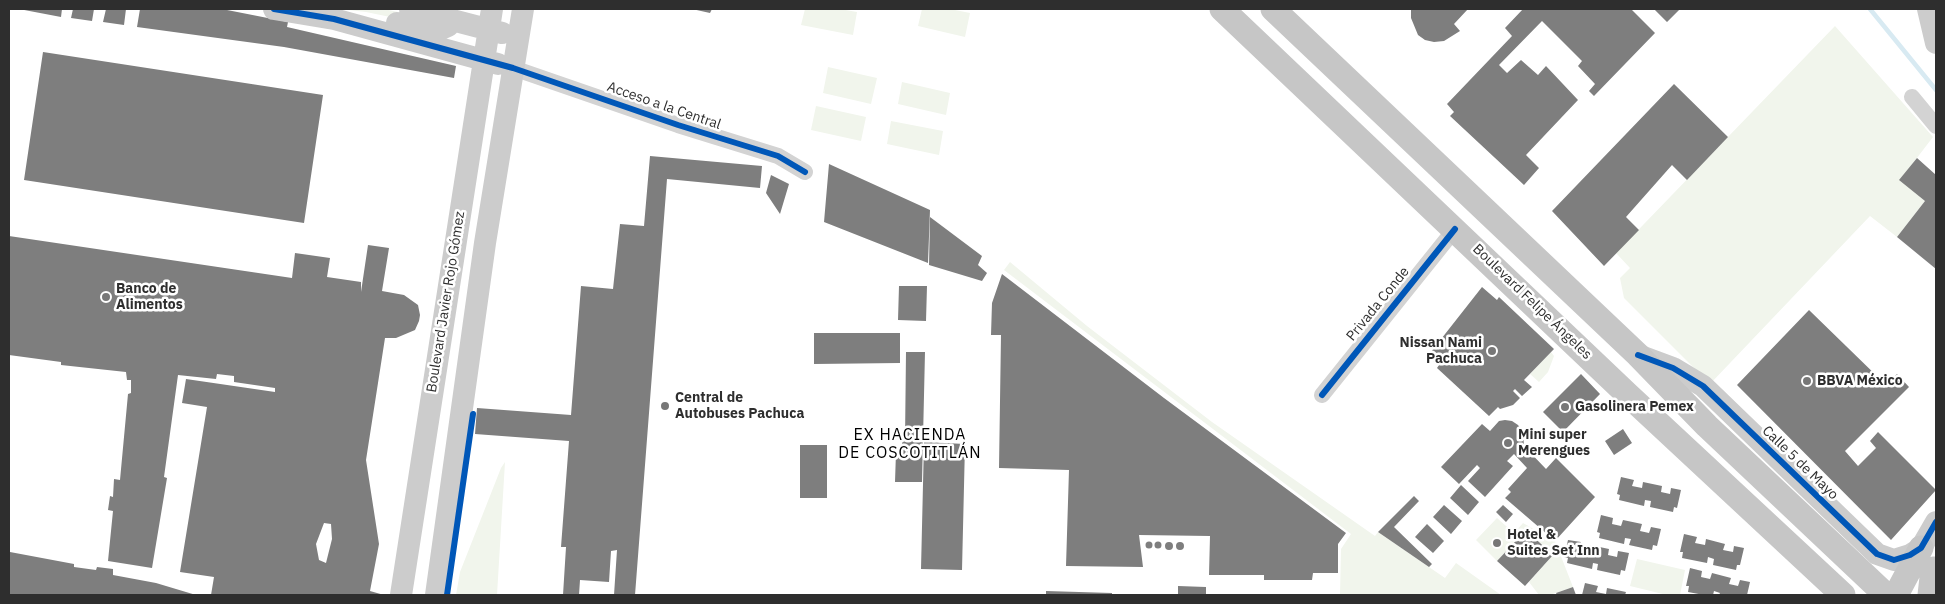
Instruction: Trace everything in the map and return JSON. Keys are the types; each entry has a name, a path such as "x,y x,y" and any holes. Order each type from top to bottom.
{"main road":[{"path":"274,9 334,20 513,68"},
{"path":"436,595 460,418 523,9"},
{"name":"Boulevard Felipe Ángeles","path":"1222,9 1843,595"},
{"path":"1273,9 1638,356 1708,426 1896,590 1930,561"},
{"path":"1928,9 1936,43"},
{"path":"334,20 375,20 439,30 448,26 431,12"},
{"path":"431,12 490,19 518,37"},
{"name":"Boulevard Javier Rojo Gómez","path":"401,595 490,19"},
{"path":"1552,321 1574,326 1593,337 1672,413 1692,424 1708,426"},
{"name":"Calle 5 de Mayo","path":"1638,356 1673,368 1703,386 1877,554 1894,560 1903,558 1930,561"},
{"path":"1930,595 1930,561 1936,522"}],"street":[{"name":"Acceso a la Central","path":"513,68 670,123 778,156 806,172"},
{"path":"1912,97 1936,126"},
{"name":"Privada Conde","path":"1322,396 1455,229"}],"shaded area":[{"path":"340,9 384,9 435,20 434,26 366,12"},
{"path":"805,9 840,9 857,12 853,35 801,25"},
{"path":"922,9 950,9 970,13 965,37 918,26"},
{"path":"1835,26 1933,137 1900,180 1925,201 1897,237 1870,216 1710,384 1624,298 1620,278 1630,268 1616,253"},
{"path":"828,67 877,78 871,104 823,93"},
{"path":"902,82 950,93 946,115 898,104"},
{"path":"816,106 866,117 861,141 811,130"},
{"path":"891,121 943,131 939,155 887,144"},
{"path":"1010,262 1087,326 1212,422 1375,536 1378,532 1445,578 1456,563 1501,595 1340,595 1341,549 1351,534 1004,270"},
{"path":"1551,352 1554,356 1548,372 1539,382 1530,374"},
{"path":"505,462 497,595 456,595 460,572"},
{"path":"1497,518 1514,533 1523,523 1555,541 1573,587 1550,595 1539,595 1529,582 1553,555 1526,530 1497,561 1476,540"},
{"path":"1637,559 1685,570 1680,595 1667,595 1630,586"}],"building":[{"path":"19,9 62,9 61,17"},
{"path":"73,9 94,9 92,21 71,18"},
{"path":"106,9 126,9 124,25 103,22"},
{"path":"140,9 222,9 288,22 287,27 456,66 454,78 284,47 137,27"},
{"path":"692,9 712,9 710,13"},
{"path":"1411,9 1468,9 1454,24 1460,31 1444,41 1434,42 1425,40 1418,35 1411,18"},
{"path":"1523,9 1631,9 1655,33 1594,96 1589,91 1595,84 1578,66 1582,61 1542,21 1499,65 1507,73 1521,60 1538,75 1546,66 1578,100 1526,155 1539,168 1524,185 1450,116 1454,112 1447,104 1512,36 1505,28"},
{"path":"1654,9 1680,9 1667,22"},
{"path":"43,52 323,95 304,223 24,180"},
{"path":"1674,84 1728,137 1687,180 1672,165 1626,217 1639,230 1604,266 1552,211"},
{"path":"650,156 762,166 760,188 667,179 635,595 614,595 617,550 611,551 609,582 580,580 579,595 563,595 566,547 561,547 569,441 475,434 477,408 571,415 581,286 613,289 620,224 644,226"},
{"path":"1917,158 1936,175 1936,269 1897,237 1925,201 1899,180"},
{"path":"829,164 930,210 928,263 824,222"},
{"path":"771,175 789,184 780,214 766,193"},
{"path":"930,217 982,256 978,265 987,273 982,281 929,265"},
{"path":"9,236 292,278 295,253 330,258 327,277 361,282 361,292 368,245 389,248 382,291 404,295 418,305 420,315 415,330 396,338 385,338 366,460 379,544 370,591 384,595 211,595 214,577 180,572 207,407 182,403 186,379 275,392 275,388 234,382 234,376 217,374 216,379 178,375 164,477 167,478 152,568 108,561 113,511 108,510 110,496 113,497 114,479 120,480 131,380 127,380 126,372 61,365 61,362 9,355","holes":["324,523 331,524 332,539 326,563 319,560 316,544"]},
{"path":"1002,274 1164,398 1346,533 1338,544 1338,573 1313,573 1312,580 1264,580 1264,575 1209,575 1210,536 1139,535 1143,567 1066,566 1069,470 999,468 1001,335 991,335 992,303"},
{"path":"899,286 927,286 926,321 898,320"},
{"name":"Nissan Nami Pachuca","path":"1482,287 1497,300 1499,297 1554,349 1524,380 1532,387 1522,396 1515,389 1513,391 1520,398 1513,405 1500,409 1498,407 1489,416 1437,368 1439,365 1427,357"},
{"path":"1809,310 1883,382 1890,381 1897,374 1909,387 1845,451 1858,466 1876,448 1870,441 1878,432 1936,490 1891,540 1737,385"},
{"path":"814,333 900,333 900,363 814,364"},
{"path":"906,352 925,352 922,482 895,482 896,452 902,453 902,440 905,440"},
{"path":"1581,374 1600,394 1563,432 1543,412"},
{"path":"1499,421 1512,421 1518,425 1523,432 1524,446 1546,469 1556,458 1595,497 1555,541 1505,498 1511,492 1508,489 1527,468 1514,454 1507,461 1513,466 1485,497 1468,481 1480,468 1477,465 1459,484 1441,467 1482,424 1490,431"},
{"path":"1623,429 1632,443 1614,455 1605,441"},
{"path":"924,442 965,444 962,570 921,569"},
{"path":"800,445 827,445 827,498 800,498"},
{"path":"1621,477 1634,480 1632,486 1642,488 1643,482 1662,486 1661,492 1670,494 1671,488 1681,490 1677,508 1674,507 1673,512 1650,507 1651,501 1645,500 1644,506 1619,500 1620,495 1617,494"},
{"path":"1461,485 1479,502 1468,515 1450,498"},
{"path":"1414,496 1419,501 1394,527 1432,564 1429,567 1378,532"},
{"path":"1444,505 1462,521 1451,534 1433,517"},
{"path":"1503,505 1513,514 1506,522 1496,512"},
{"path":"1601,515 1613,518 1612,524 1621,526 1623,520 1642,524 1640,531 1649,533 1651,527 1661,529 1657,546 1653,545 1652,550 1629,545 1631,539 1625,538 1624,544 1599,538 1600,533 1597,532"},
{"path":"1427,524 1444,541 1433,553 1415,537"},
{"path":"1526,530 1553,555 1525,586 1497,561"},
{"path":"1684,534 1697,537 1695,543 1705,545 1706,539 1725,544 1723,550 1733,552 1734,546 1744,548 1740,565 1737,565 1736,570 1713,565 1714,559 1708,557 1707,563 1682,558 1683,552 1680,552"},
{"path":"1568,540 1581,542 1580,549 1589,551 1590,545 1609,549 1608,555 1617,557 1618,551 1629,553 1625,571 1621,570 1620,575 1597,570 1598,564 1593,563 1592,569 1567,563 1568,558 1564,557"},
{"path":"1149,541 1153,545 1149,549 1145,545"},
{"path":"1158,541 1162,545 1158,549 1154,545"},
{"path":"1169,542 1173,546 1169,550 1165,546"},
{"path":"1180,542 1184,546 1180,550 1176,546"},
{"path":"10,552 74,564 74,567 96,570 97,567 113,569 113,575 156,583 196,595 9,595"},
{"path":"1690,568 1702,571 1701,577 1710,579 1712,573 1731,578 1729,584 1738,586 1740,580 1750,582 1747,595 1719,595 1720,593 1714,591 1713,595 1688,592 1689,586 1686,586"},
{"path":"1585,583 1598,586 1596,592 1606,594 1607,588 1626,592 1625,595 1582,595"},
{"path":"1178,586 1206,587 1206,595 1178,595"},
{"path":"1573,587 1576,595 1557,595 1556,593"},
{"path":"1046,591 1112,593 1112,595 1046,595"}],"waterway":[{"path":"1870,9 1936,90"}],"cycle path":[{"path":"274,9 334,19 513,68 678,125 778,156 805,172"},
{"path":"1322,395 1455,229"},
{"path":"1638,355 1673,368 1703,386 1877,554 1894,560 1910,555 1921,548 1936,522"},
{"path":"447,595 473,414"}],"place":[{"name":"Banco de Alimentos","path":"106,297"},
{"name":"Nissan Nami Pachuca","path":"1492,351"},
{"name":"BBVA México","path":"1807,381"},
{"name":"Central de Autobuses Pachuca","path":"665,406"},
{"name":"Gasolinera Pemex","path":"1565,407"},
{"name":"Mini super Merengues","path":"1508,443"},
{"name":"Hotel & Suites Set Inn","path":"1497,543"}],"district":[{"name":"EX HACIENDA DE COSCOTITLÁN","path":"910,444"}]}
